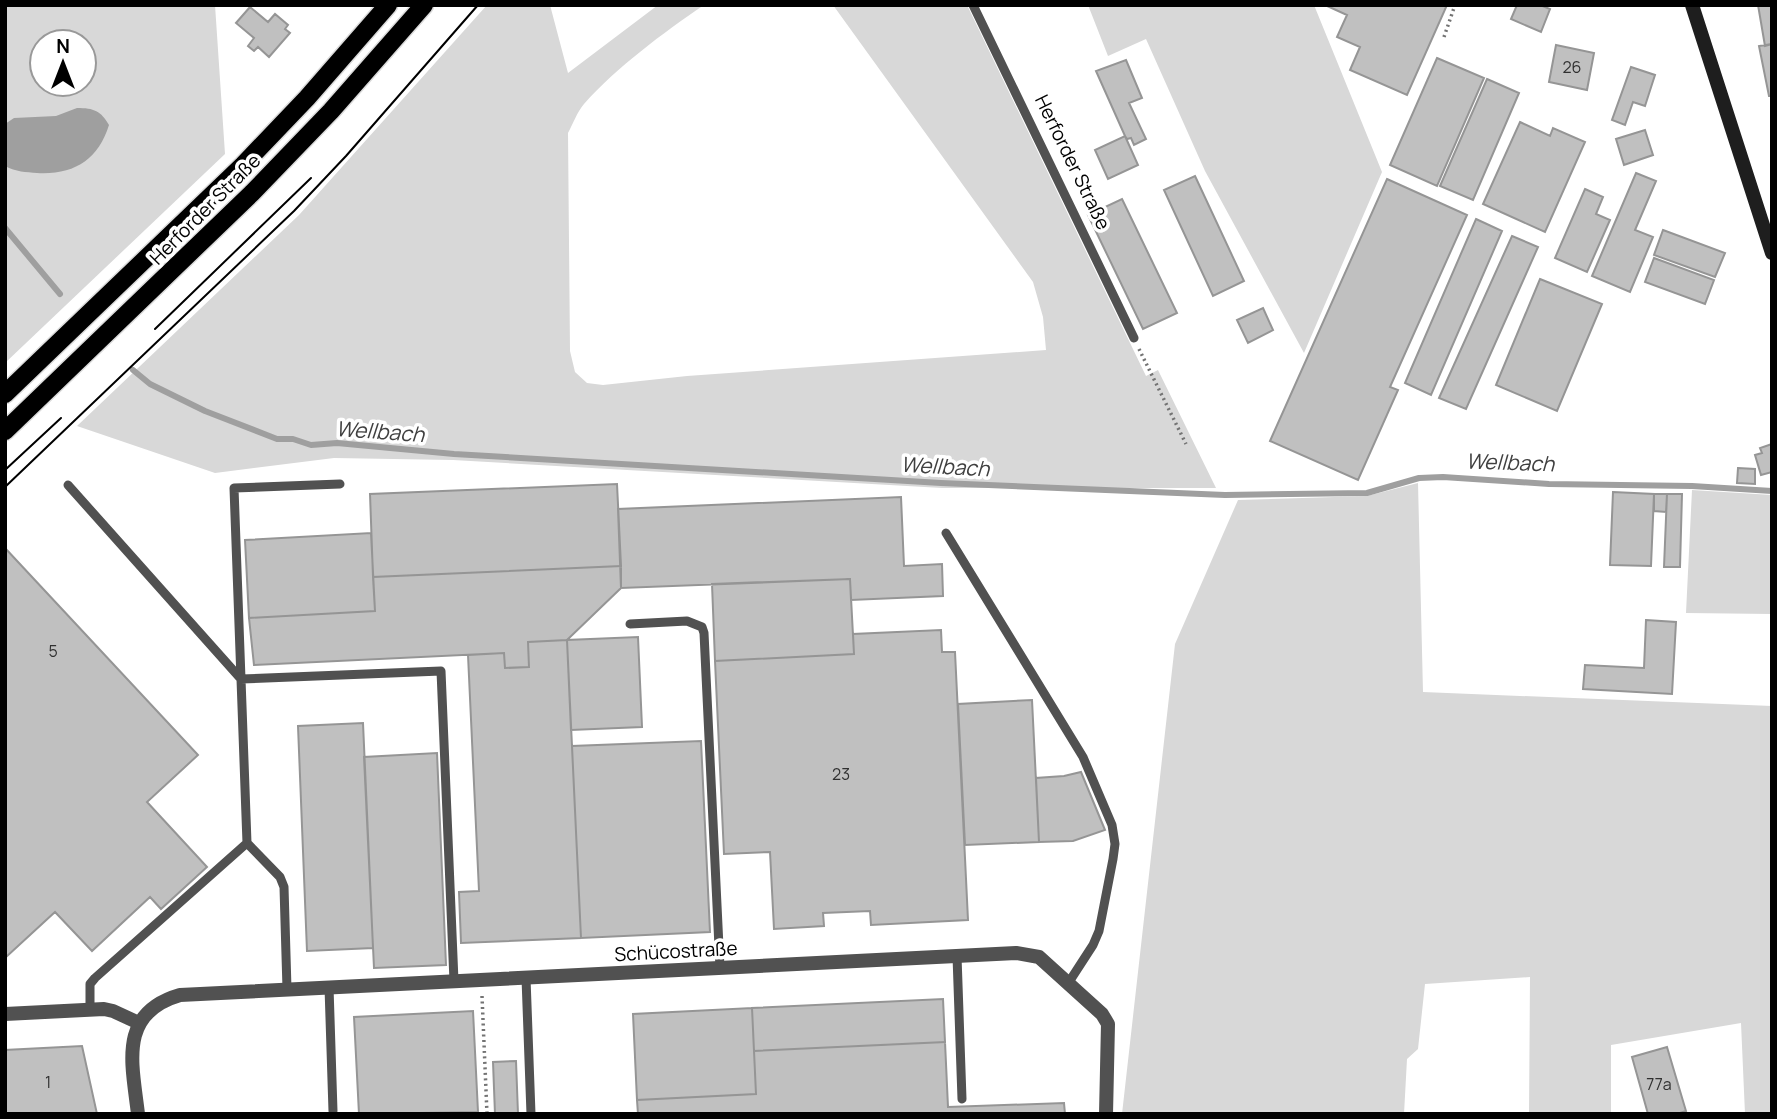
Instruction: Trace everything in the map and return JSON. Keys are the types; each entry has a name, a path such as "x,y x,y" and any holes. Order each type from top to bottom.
{"main road":[{"name":"Herforder Straße","path":"5,394 243,165 307,98 388,5"},
{"name":"Herforder Straße","path":"5,431 252,193 331,111 424,5"},
{"path":"1692,5 1772,253"}],"street":[{"name":"Schücostraße","path":"139,1023 154,1007 180,995 1027,954 1039,957 1069,982 1102,1014 1108,1024 1106,1114"},
{"path":"5,1014 113,1011 139,1023 131,1059 138,1114"}],"lane":[{"name":"Herforder Straße","path":"973,5 1134,338"},
{"path":"287,989 284,887 280,877 247,843 234,488 340,484"},
{"path":"68,485 242,679"},
{"path":"946,533 1083,757 1112,825 1114,859 1099,931 1069,982"},
{"path":"630,624 687,621 702,627 704,634 720,968"},
{"path":"242,679 441,671 454,981"},
{"path":"90,1010 90,984 95,978 247,843"},
{"path":"957,956 962,1099"},
{"path":"526,978 531,1114"},
{"path":"329,987 333,1111"}],"path":[{"path":"1444,37 1455,5"},
{"path":"1134,338 1186,444"},
{"path":"481,980 487,1114"}],"shaded area":[{"path":"5,5 215,5 225,154 5,363"},
{"path":"487,5 550,5 568,73 658,5 704,5 657,39 597,90 582,107 568,133 570,351 575,372 587,383 603,385 687,376 1046,350 1043,317 1033,282 833,5 967,5 1146,376 1158,370 1216,488 942,488 453,460 334,458 215,473 77,426 299,215"},
{"path":"1088,5 1314,5 1382,172 1304,353 1205,171 1146,39 1108,56"},
{"path":"77,108 96,111 109,125 98,148 83,163 50,173 21,171 5,166 5,124 14,118 56,116"},
{"path":"1418,483 1423,692 1772,706 1772,1114 1745,1114 1741,1023 1611,1045 1611,1114 1529,1114 1530,977 1425,984 1418,1049 1407,1059 1404,1114 1122,1114 1175,644 1238,500 1367,496"},
{"path":"1692,490 1772,495 1772,614 1686,613"}],"building":[{"path":"1325,5 1447,5 1407,95 1350,70 1360,47 1337,37 1347,15"},
{"path":"1517,5 1540,5 1550,9 1541,32 1511,19"},
{"path":"1758,5 1772,5 1772,44 1765,46"},
{"path":"250,7 268,22 275,14 288,25 285,29 290,33 269,57 258,47 254,51 248,46 254,38 236,23"},
{"path":"1772,44 1772,96 1769,96 1759,46"},
{"path":"1556,45 1594,53 1587,90 1549,82"},
{"path":"1437,58 1484,78 1437,186 1390,165"},
{"path":"1126,60 1142,98 1129,103 1146,139 1134,145 1131,138 1127,139 1125,136 1096,71"},
{"path":"1631,67 1655,75 1645,106 1633,102 1625,125 1612,120"},
{"path":"1487,79 1519,93 1473,200 1440,186"},
{"path":"1520,122 1550,136 1553,128 1585,142 1545,232 1483,204"},
{"path":"1645,130 1653,155 1624,165 1616,139"},
{"path":"1125,136 1138,165 1108,179 1095,150"},
{"path":"1636,173 1656,181 1635,230 1653,237 1630,292 1592,276"},
{"path":"1195,176 1244,281 1213,296 1164,190"},
{"path":"1387,179 1467,215 1390,387 1398,390 1358,480 1270,441"},
{"path":"1585,189 1603,197 1596,214 1610,220 1587,272 1555,258"},
{"path":"1122,199 1177,313 1143,329 1088,215"},
{"path":"1476,219 1502,231 1431,395 1405,383"},
{"path":"1663,230 1725,253 1715,277 1654,255"},
{"path":"1512,236 1538,247 1466,409 1439,398"},
{"path":"1654,258 1714,280 1705,304 1645,282"},
{"path":"1540,279 1602,304 1557,411 1496,385"},
{"path":"1263,308 1273,330 1248,343 1237,320"},
{"path":"1772,444 1772,472 1761,475 1755,455 1762,453 1760,448"},
{"path":"1738,468 1755,469 1755,484 1737,483"},
{"path":"617,484 621,566 373,577 370,494"},
{"path":"1613,492 1654,494 1651,566 1610,565"},
{"path":"1654,494 1667,494 1666,512 1654,511"},
{"path":"1667,494 1682,494 1680,567 1664,567"},
{"path":"901,497 904,566 942,564 943,596 851,600 850,579 621,588 618,509"},
{"path":"371,533 375,611 249,618 245,540"},
{"path":"5,548 198,755 147,802 207,867 161,909 150,897 92,951 55,912 5,958"},
{"path":"621,566 621,588 567,640 528,642 529,667 505,668 504,653 254,665 249,618 375,611 373,577"},
{"path":"850,579 854,654 715,661 712,584"},
{"path":"1646,620 1676,622 1672,694 1583,689 1585,665 1644,668"},
{"path":"941,630 942,652 955,652 968,920 871,925 870,911 823,913 824,926 774,929 770,852 724,854 715,661 854,654 853,634"},
{"path":"638,637 642,727 571,730 567,640"},
{"path":"567,640 581,938 461,943 459,892 479,891 468,655 504,653 505,668 529,667 528,642"},
{"path":"1032,700 1039,842 965,845 958,704"},
{"path":"363,723 373,948 307,951 298,726"},
{"path":"701,741 710,932 581,938 572,746"},
{"path":"437,753 446,965 374,968 364,757"},
{"path":"1081,772 1105,830 1073,841 1039,842 1036,778"},
{"path":"943,999 945,1042 754,1051 752,1008"},
{"path":"752,1008 756,1094 637,1100 633,1014"},
{"path":"473,1011 478,1112 359,1114 354,1017"},
{"path":"945,1042 948,1107 1064,1103 1065,1114 638,1114 637,1100 756,1094 754,1051"},
{"path":"82,1046 97,1114 5,1114 5,1050"},
{"path":"1667,1047 1686,1111 1677,1114 1648,1114 1632,1057"},
{"path":"516,1061 518,1114 495,1114 493,1062"}],"waterway":[{"name":"Wellbach","path":"5,228 60,294"},
{"name":"Wellbach","path":"133,370 150,384 205,411 277,439 293,439 311,445 337,443 454,454 941,483 1225,495 1367,493 1419,478 1443,477 1549,484 1692,486 1772,491"}],"tram line":[{"path":"5,487 294,211 346,156 478,5"},
{"path":"155,329 311,178"},
{"path":"5,470 61,418"}]}
